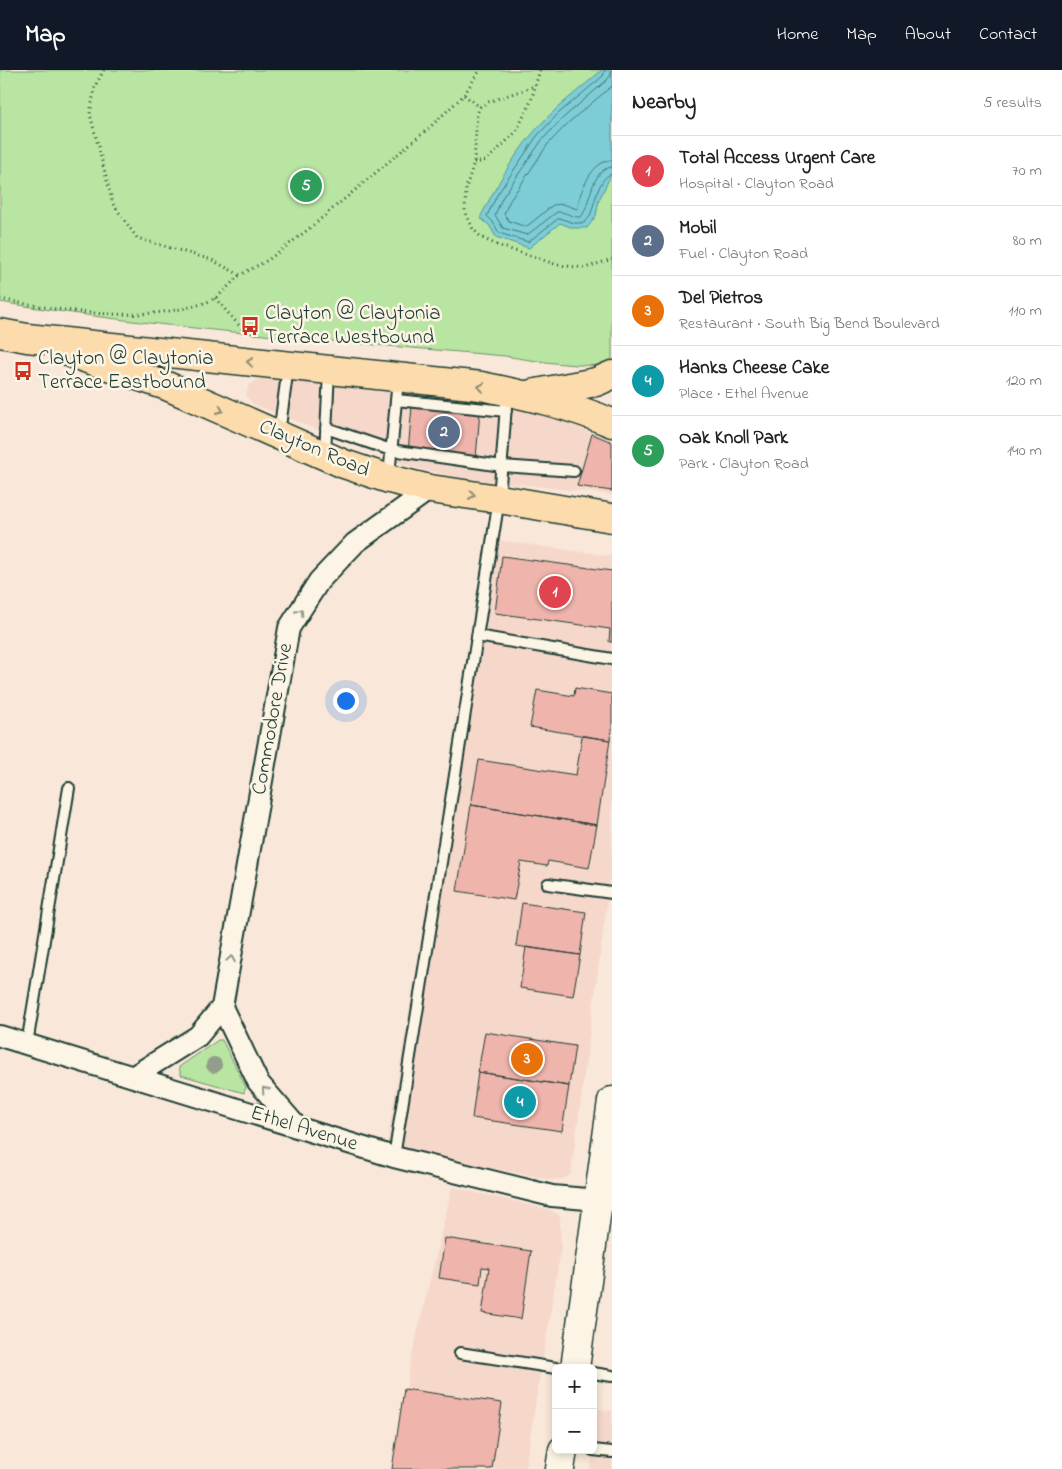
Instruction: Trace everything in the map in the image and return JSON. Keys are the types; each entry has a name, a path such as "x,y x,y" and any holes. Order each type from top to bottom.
{"main road":[{"name":"Clayton Road","path":"0,333 27,338 329,370 397,389 481,386 513,399 594,416 612,423"},
{"name":"Clayton Road","path":"27,338 167,386 325,456 388,480 430,489 612,518"},
{"path":"513,399 596,382 612,375"},
{"path":"576,1364 605,1200 612,1101"},
{"path":"560,1469 562,1454"}],"street":[{"name":"Commodore Drive","path":"134,1076 198,1036 222,1006 289,628 319,581 355,543 430,489"},
{"path":"222,1006 258,1082 297,1127"},
{"name":"Ethel Avenue","path":"0,1036 394,1157 552,1196 605,1200"}],"lane":[{"path":"278,435 288,366"},
{"path":"325,456 329,370"},
{"path":"388,480 397,389"},
{"path":"394,1157 499,499 502,466 513,399"},
{"path":"326,428 391,450 502,466 574,472"},
{"path":"477,636 612,659"},
{"path":"27,1044 69,788"},
{"path":"548,884 612,893"},
{"path":"460,1353 552,1367"},
{"path":"597,1374 612,1376"},
{"path":"597,1450 612,1452"}],"path":[{"path":"104,70 95,86 90,114 113,204 137,238 212,260 240,275"},
{"path":"0,299 50,309 92,313 154,313 203,304 214,298 240,275 268,260 305,232 429,128 464,95 480,70"},
{"path":"474,162 488,159 516,132 531,101 540,70"},
{"path":"535,86 488,102 480,107 477,114 474,162 466,188 465,211 473,229 482,238 516,253 536,257 558,265 585,268 612,259"},
{"path":"464,95 480,107"},
{"path":"214,298 243,330"}],"shaded area":[{"path":"273,378 500,406 552,416 612,441 612,495 455,477 404,465 253,404 246,396 248,386 257,379"},
{"path":"489,539 612,556 612,866 571,1174 563,1179 551,1180 432,1156 387,1142"},
{"path":"452,1187 551,1210 560,1216 561,1248 525,1469 393,1469 410,1364"},
{"path":"598,1409 612,1411 612,1469 590,1469 592,1454 597,1454"}],"green space":[{"path":"0,70 612,70 612,365 558,364 505,356 315,340 126,320 0,302"},
{"path":"218,1040 222,1040 246,1087 244,1093 181,1075 179,1067"}],"water":[{"path":"602,70 612,70 612,173 599,200 596,216 587,228 573,228 560,223 529,248 496,237 489,225 480,218 511,163 541,124"}],"building":[{"path":"412,406 480,412 476,458 408,452"},
{"path":"592,434 612,442 612,491 577,486"},
{"path":"502,556 612,571 612,642 609,642 610,629 495,613"},
{"path":"575,688 612,694 612,731 610,740 530,727 537,690 574,696"},
{"path":"582,736 610,740 597,825 471,805 479,760 576,775"},
{"path":"471,805 597,825 589,868 548,861 547,866 521,862 514,900 457,891"},
{"path":"522,903 586,912 580,955 516,946"},
{"path":"526,947 580,955 573,996 520,988"},
{"path":"485,1032 575,1046 569,1086 478,1072"},
{"path":"478,1072 569,1086 562,1131 472,1118"},
{"path":"445,1238 531,1251 521,1319 482,1313 489,1268 482,1267 480,1284 439,1278"},
{"path":"404,1389 502,1403 492,1469 392,1469"}],"place":[{"name":"Oak Knoll Park","path":"306,186"},
{"name":"Clayton @ Claytonia Terrace Westbound","path":"250,326"},
{"name":"Clayton @ Claytonia Terrace Eastbound","path":"23,371"},
{"name":"Mobil","path":"444,432"},
{"name":"Total Access Urgent Care","path":"555,592"},
{"name":"Del Pietros","path":"527,1059"},
{"name":"Hanks Cheese Cake","path":"520,1102"}]}
